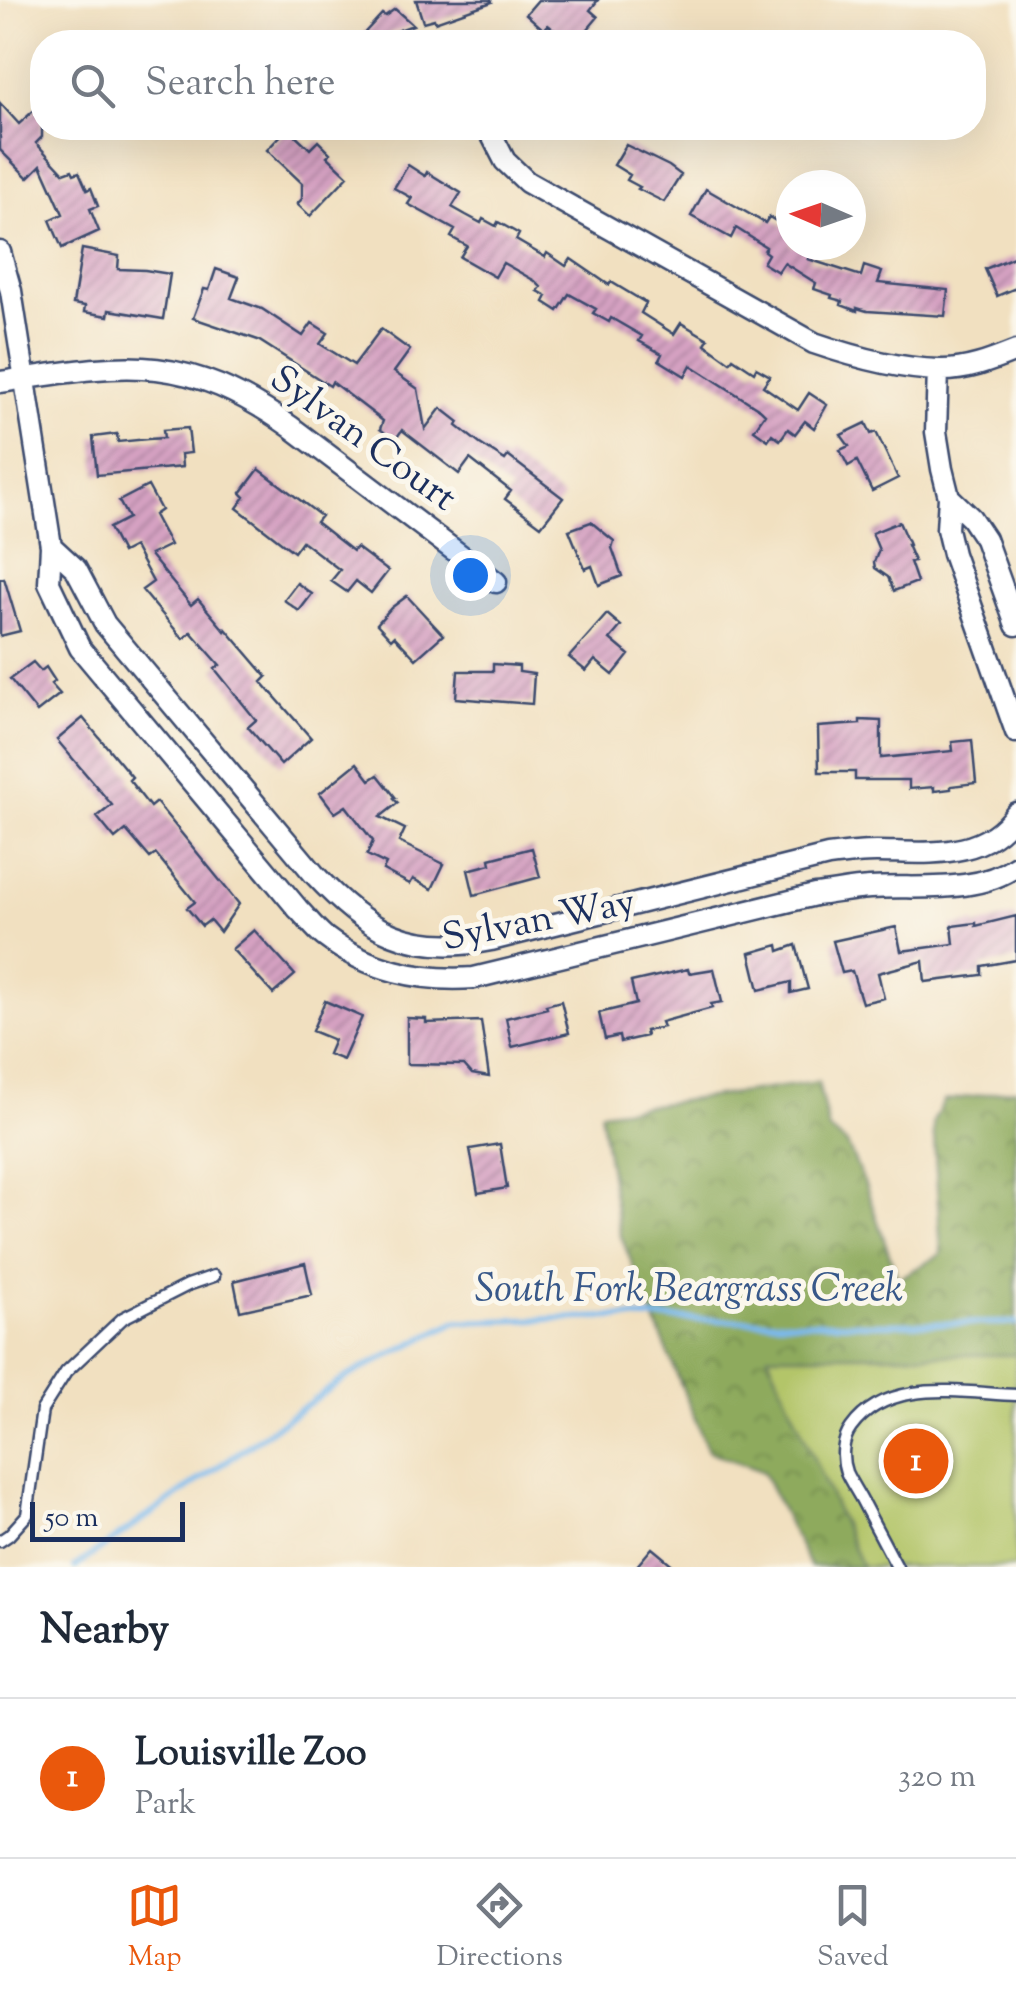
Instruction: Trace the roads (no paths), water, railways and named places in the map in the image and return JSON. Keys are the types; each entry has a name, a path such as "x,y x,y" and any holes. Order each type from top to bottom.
{"street":[{"path":"494,140 505,160 527,182 814,344 850,355 938,370 984,364 1016,351"},
{"name":"Sylvan Way","path":"0,252 11,291 52,546 49,583 80,648 324,936 361,960 402,974 448,980 474,978 815,895 986,881 1016,866"},
{"name":"Sylvan Court","path":"0,382 106,367 158,367 202,378 257,403 496,582"},
{"path":"938,370 936,432 949,497 947,529 1016,732"},
{"path":"949,497 971,518 985,539 1016,625"},
{"name":"Sylvan Way","path":"52,546 76,569 105,624 339,902 372,926 412,942 464,946 828,856 961,850 990,840 1016,813"},
{"path":"109,680 136,660"},
{"path":"931,852 932,886"}],"lane":[{"path":"0,1540 27,1515 42,1410 66,1372 123,1318 214,1276"},
{"path":"897,1567 846,1471 842,1452 846,1433 862,1412 900,1395 922,1391 1016,1395"}],"waterway":[{"name":"South Fork Beargrass Creek","path":"75,1567 348,1376 455,1322 613,1317 868,1324 1016,1323"}],"place":[{"name":"Louisville Zoo","path":"916,1461"}]}
